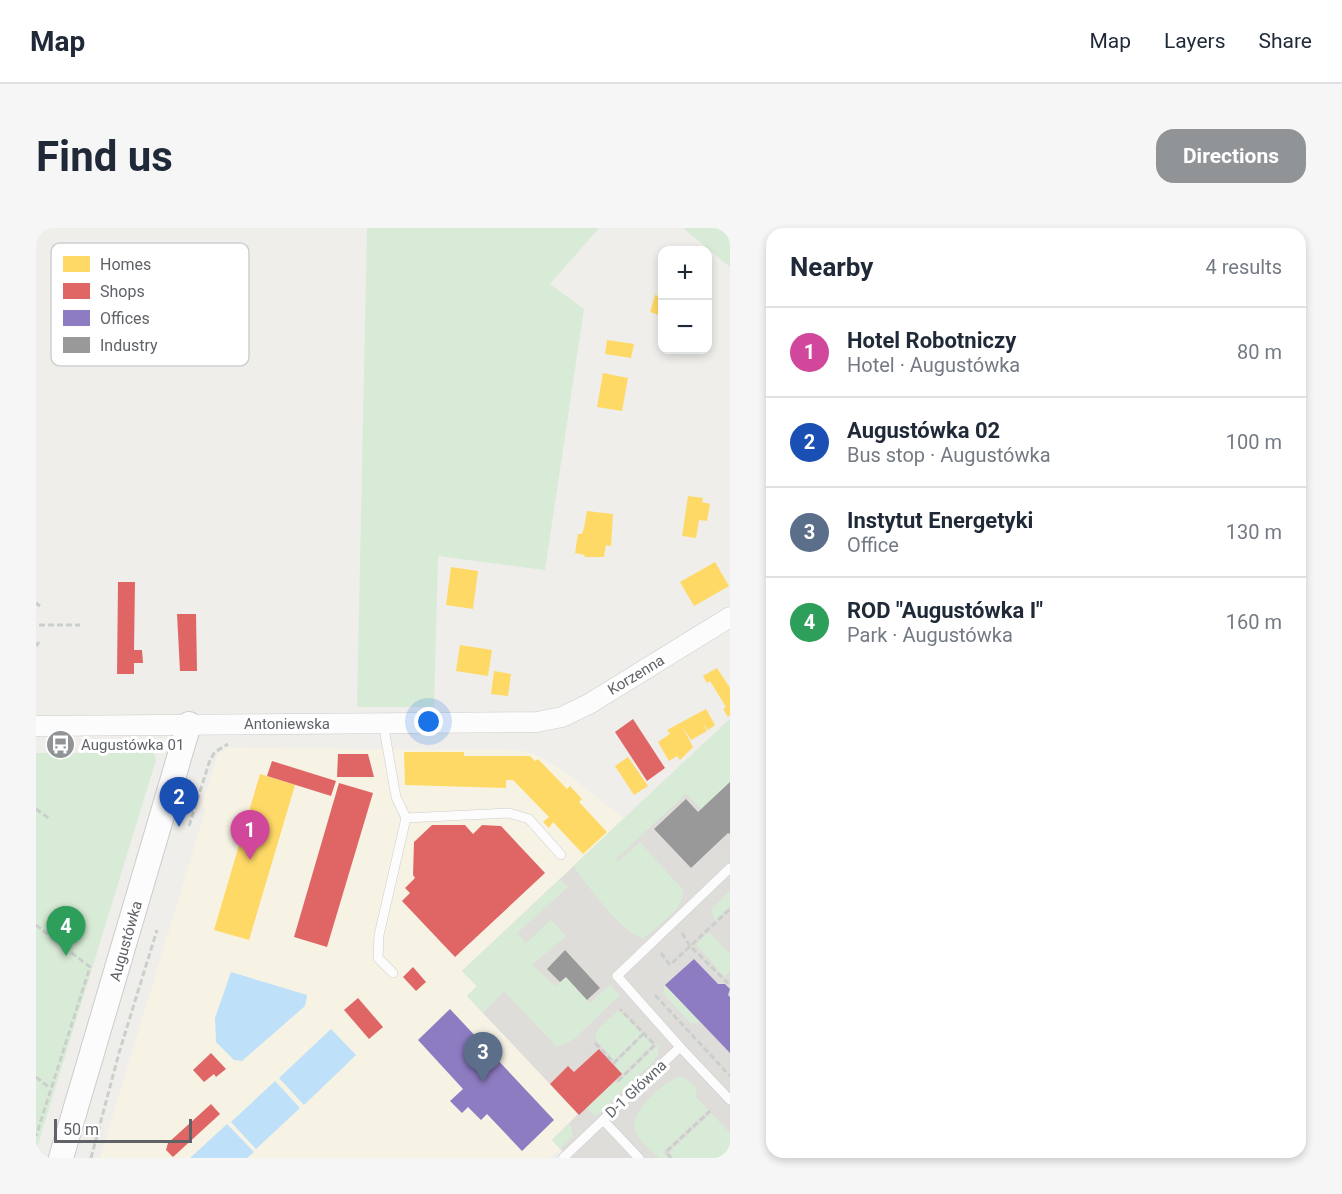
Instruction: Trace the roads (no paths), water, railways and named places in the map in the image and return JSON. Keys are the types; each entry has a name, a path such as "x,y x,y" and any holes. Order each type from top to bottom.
{"street":[{"name":"Korzenna","path":"537,722 562,717 589,705 730,617"},
{"name":"Antoniewska","path":"36,726 537,722"},
{"name":"Augustówka","path":"61,1158 189,724"}],"lane":[{"path":"383,723 396,797 406,818 379,935 378,958 393,973"},
{"path":"406,818 509,813 529,819 561,855"},
{"path":"680,1047 616,976 730,868"},
{"name":"D-1 Główna","path":"565,1156 680,1047 730,1100"},
{"path":"603,1120 639,1158"}],"water":[{"path":"231,972 307,995 305,1006 242,1061 234,1060 216,1042 215,1018"},
{"path":"331,1029 356,1055 304,1105 279,1078"},
{"path":"275,1081 300,1108 256,1149 231,1122"},
{"path":"227,1124 254,1152 247,1158 190,1158"}],"place":[{"name":"Augustówka 01","path":"60,745"},
{"name":"Augustówka 02","path":"179,827"},
{"name":"Hotel Robotniczy","path":"250,860"},
{"name":"ROD \"Augustówka I\"","path":"66,956"},
{"name":"Instytut Energetyki","path":"483,1082"}]}
